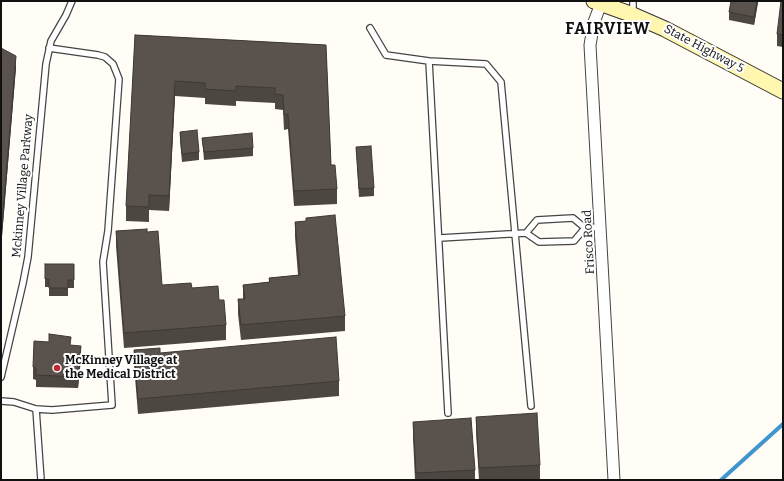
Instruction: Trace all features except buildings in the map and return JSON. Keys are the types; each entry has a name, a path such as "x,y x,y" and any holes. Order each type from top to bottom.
{"main road":[{"name":"State Highway 5","path":"599,2 633,8 688,40 783,91"}],"street":[{"name":"Frisco Road","path":"599,2 590,45 614,480"}],"lane":[{"name":"Mckinney Village Parkway","path":"1,377 28,257 44,76 49,48 72,1"},
{"path":"370,28 386,55 429,61 486,64 501,82 531,406"},
{"path":"1,401 14,402 36,409 52,410 112,404 103,262 108,231 120,86 119,79 114,64 105,57 49,48"},
{"path":"429,61 440,238 448,413"},
{"path":"526,233 537,220 573,218 585,228 601,227"},
{"path":"440,238 526,233 539,242 574,241 585,228"},
{"path":"36,409 41,480"}],"waterway":[{"path":"721,480 783,424"}],"place":[{"name":"McKinney Village at the Medical District","path":"57,368"}],"district":[{"name":"FAIRVIEW","path":"608,30"}]}
